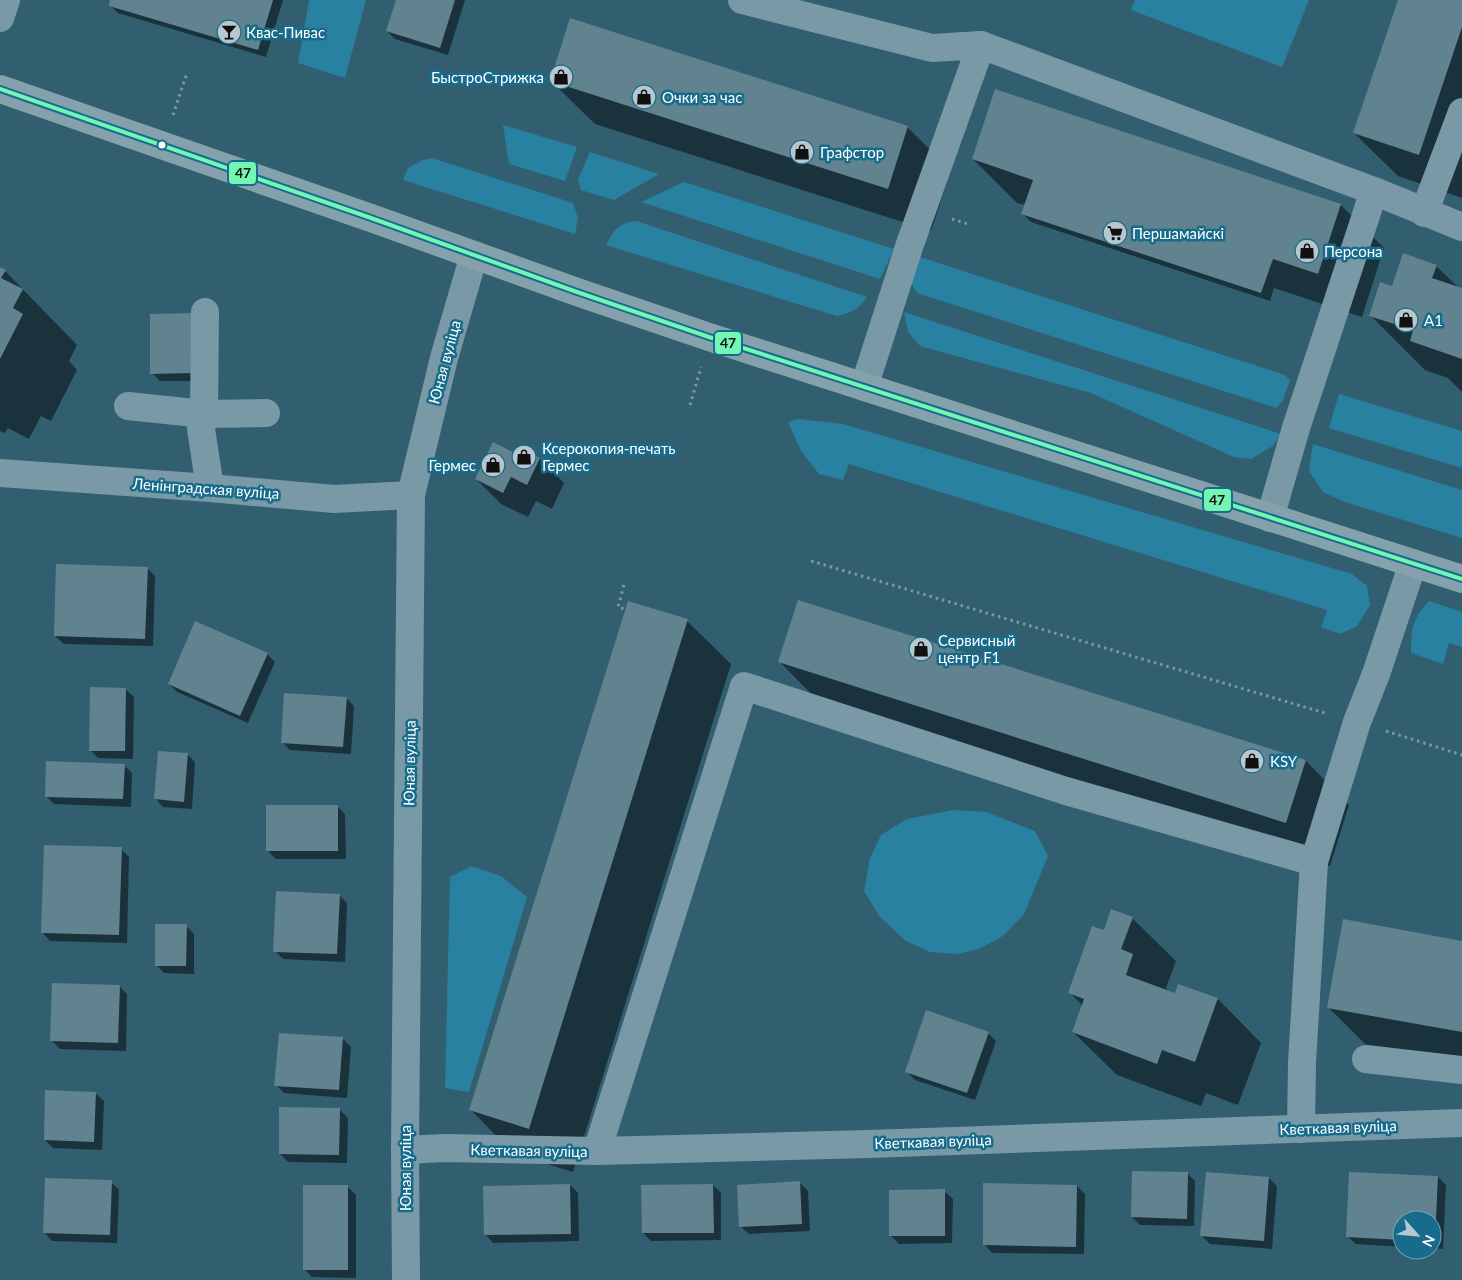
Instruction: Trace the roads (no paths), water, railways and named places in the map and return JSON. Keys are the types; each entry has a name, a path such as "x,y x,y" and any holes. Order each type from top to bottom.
{"main road":[{"path":"0,89 577,292 864,387 1462,579"}],"street":[{"path":"0,18 6,0"},
{"path":"742,0 932,48 981,45 1374,192 1462,227"},
{"path":"864,387 907,252 981,45"},
{"path":"1424,213 1462,112"},
{"path":"1270,518 1296,428 1374,192"},
{"name":"Юная вуліца","path":"406,1280 405,1150 411,495 444,358 474,255"},
{"path":"205,312 204,414 201,429 210,488"},
{"path":"128,406 204,414 266,413"},
{"name":"Ленінградская вуліца","path":"0,473 334,499 411,495"},
{"path":"1301,1129 1302,1063 1314,862 1357,722 1376,674 1413,564"},
{"path":"596,1151 744,686 1066,791 1314,862"},
{"path":"1366,1059 1462,1070"},
{"name":"Кветкавая вуліца","path":"405,1150 444,1148 596,1151 869,1144 1462,1123"}],"place":[{"name":"Квас-Пивас","path":"229,32"},
{"name":"БыстроСтрижка","path":"561,77"},
{"name":"Очки за час","path":"644,97"},
{"name":"Графстор","path":"802,152"},
{"name":"Першамайскі","path":"1115,233"},
{"name":"Персона","path":"1307,251"},
{"name":"A1","path":"1406,320"},
{"name":"Ксерокопия-печать Гермес","path":"524,457"},
{"name":"Гермес","path":"493,465"},
{"name":"Сервисный центр F1","path":"921,649"},
{"name":"KSY","path":"1252,761"}]}
